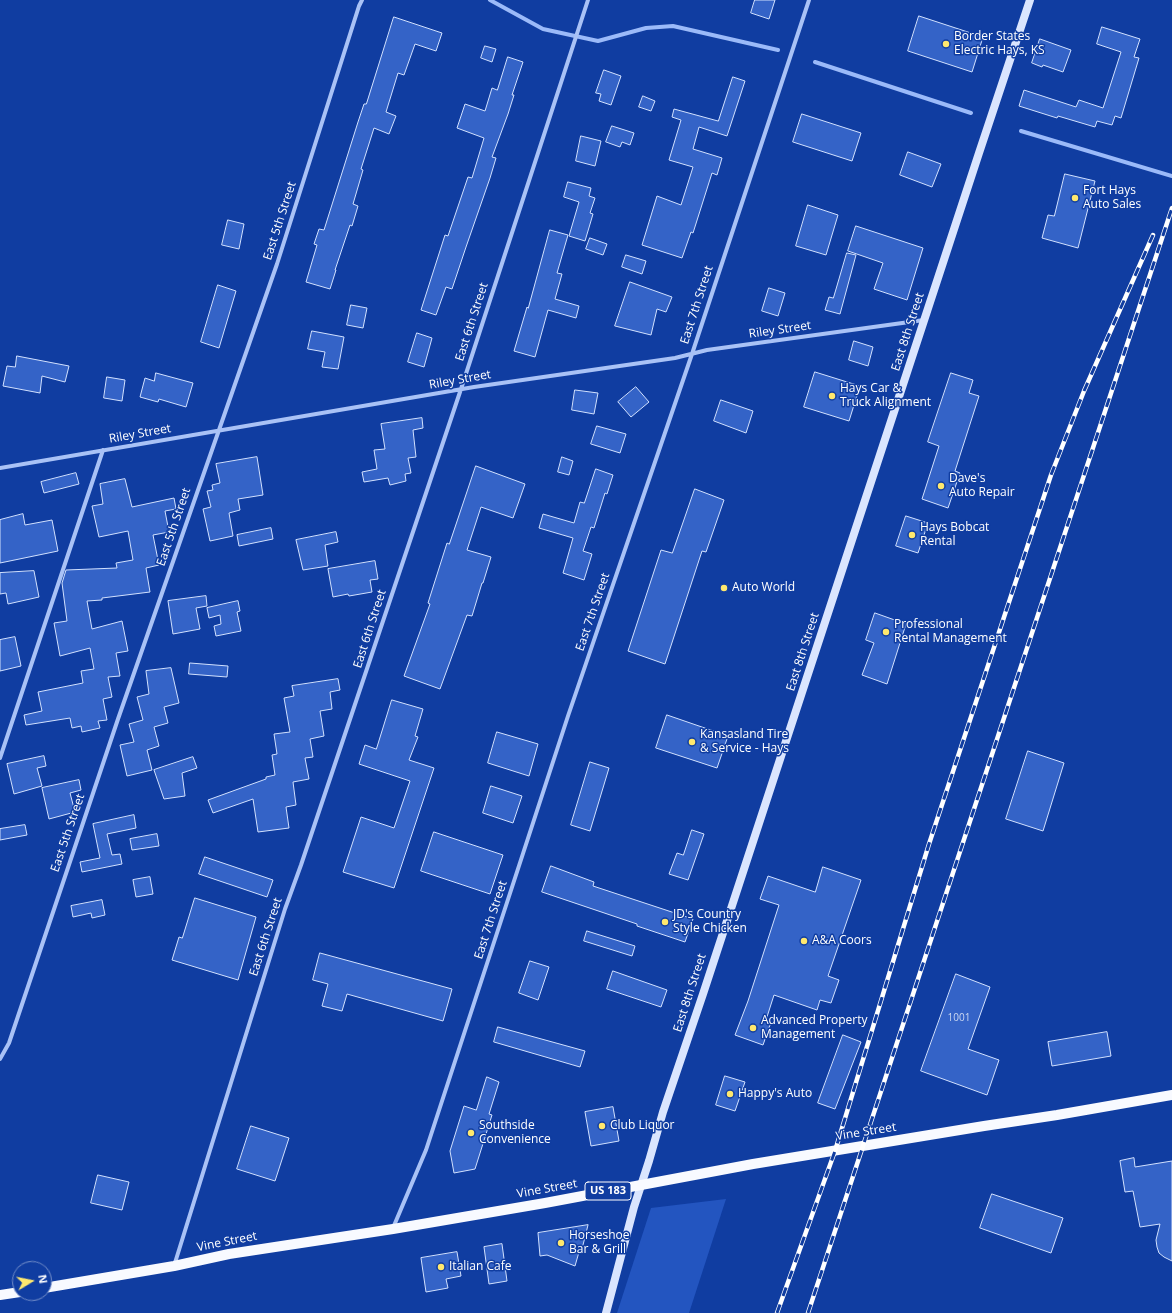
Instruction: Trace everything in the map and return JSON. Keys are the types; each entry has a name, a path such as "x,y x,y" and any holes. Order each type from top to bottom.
{"main road":[{"name":"East 8th Street","path":"606,1313 634,1207 663,1112 1030,0"},
{"name":"Vine Street","path":"52,1287 174,1266 229,1254 392,1229 538,1204 753,1164 1058,1115 1172,1094"},
{"path":"0,1295 12,1293"}],"street":[{"name":"East 5th Street","path":"0,1059 9,1043 118,718 277,264 358,6 362,0"},
{"name":"East 6th Street","path":"174,1266 285,909 304,857 461,389 588,0"},
{"name":"East 7th Street","path":"392,1229 426,1150 568,716 692,354 809,0"},
{"name":"Riley Street","path":"0,468 461,389 667,359 707,350 924,320"},
{"path":"0,758 103,450"}],"shaded area":[{"path":"726,1199 689,1313 617,1313 651,1208"}],"building":[{"path":"755,0 775,0 769,19 751,13"},
{"name":"Border States Electric Hays, KS","path":"919,16 983,37 972,72 908,51"},
{"path":"394,17 442,33 436,51 415,44 404,75 398,73 386,112 396,116 389,134 374,128 361,169 363,170 353,204 358,206 352,226 350,225 330,289 306,282 317,245 314,244 319,229 324,230 358,122 364,104 366,104"},
{"path":"1102,27 1140,39 1134,57 1139,58 1121,118 1115,116 1112,125 1097,121 1095,127 1058,116 1057,118 1019,106 1024,90 1076,107 1079,100 1103,108 1121,52 1097,44"},
{"path":"1040,39 1071,50 1063,72 1032,63"},
{"path":"485,46 496,49 492,62 481,58"},
{"path":"508,57 523,62 512,95 514,95 492,157 496,158 490,178 452,289 446,287 436,315 421,310 445,235 448,236 468,177 472,178 484,138 457,128 465,104 485,111 492,88 497,90"},
{"path":"604,70 621,76 611,105 599,101 601,94 596,93"},
{"path":"733,77 745,81 727,136 699,127 693,149 722,158 717,175 712,173 693,233 691,232 682,258 642,245 657,196 681,205 693,167 669,160 681,120 672,117 674,109 718,121"},
{"path":"643,96 655,101 651,111 639,107"},
{"path":"802,114 861,133 852,161 793,142"},
{"path":"612,126 634,133 630,145 622,142 620,147 606,142"},
{"path":"581,136 601,141 595,166 576,161"},
{"path":"908,152 941,164 932,187 900,175"},
{"name":"Fort Hays Auto Sales","path":"1065,174 1095,181 1078,248 1042,238 1048,215 1054,216"},
{"path":"568,182 591,188 589,196 595,198 590,213 593,214 585,241 569,236 579,202 564,197"},
{"path":"808,205 838,215 826,255 796,246"},
{"path":"228,220 244,224 239,249 222,245"},
{"path":"856,226 923,248 907,300 874,289 883,263 848,251"},
{"path":"550,230 568,235 557,273 562,274 555,299 579,306 576,318 548,310 535,357 514,351"},
{"path":"590,238 607,244 603,255 586,249"},
{"path":"847,253 856,255 840,314 825,310 829,297 833,298"},
{"path":"626,255 646,261 642,274 622,267"},
{"path":"630,282 672,297 666,312 657,309 651,335 615,326"},
{"path":"218,285 236,291 219,348 201,342"},
{"path":"769,288 785,293 778,316 762,311"},
{"path":"351,305 367,308 363,328 347,325"},
{"path":"312,331 344,337 338,369 322,367 325,352 308,349"},
{"path":"417,333 432,338 424,367 408,362"},
{"path":"854,341 873,347 868,366 849,360"},
{"path":"17,356 69,366 65,382 42,376 40,393 3,386 7,366 15,367"},
{"name":"Hays Car & Truck Alignment","path":"815,372 860,386 849,421 804,407"},
{"path":"156,373 193,383 186,407 159,399 158,402 140,397 145,378 154,381"},
{"path":"951,373 973,380 969,393 979,396 955,471 960,473 948,508 922,499 939,446 928,442"},
{"path":"107,377 125,380 122,401 104,398"},
{"path":"636,387 649,402 631,417 618,402"},
{"path":"575,390 598,393 594,414 572,410"},
{"path":"721,400 753,411 746,433 714,421"},
{"path":"422,418 423,428 413,430 416,457 408,458 411,473 405,474 406,481 390,485 388,478 364,482 362,472 377,469 374,450 385,449 381,424"},
{"path":"597,426 626,434 620,453 591,444"},
{"path":"257,457 263,495 238,499 240,510 229,513 233,536 210,541 203,509 211,507 207,491 213,490 212,485 220,483 216,464"},
{"path":"562,457 573,461 569,475 558,472"},
{"path":"476,466 525,484 513,518 481,507 467,550 491,557 472,616 467,615 440,689 404,676 430,604 428,603 447,543 449,544"},
{"path":"596,469 613,475 607,494 605,493 594,528 591,527 583,551 592,554 584,580 563,573 573,538 539,528 543,514 574,523 580,502 584,503"},
{"path":"76,473 79,484 44,493 41,482"},
{"path":"125,479 132,507 174,498 176,509 165,511 169,532 153,535 159,565 146,568 150,592 87,601 92,629 122,621 128,651 116,653 120,676 108,677 112,697 103,699 107,720 98,721 100,728 82,732 81,726 72,728 70,718 26,725 24,715 42,711 38,692 83,683 81,671 94,669 90,648 60,656 54,623 67,621 62,583 66,570 117,568 116,563 133,560 128,531 99,537 92,506 103,504 100,484"},
{"path":"695,489 724,500 706,552 702,551 665,664 628,651 661,550 672,553"},
{"path":"23,514 25,525 52,520 58,551 0,563 0,520"},
{"name":"Hays Bobcat Rental","path":"906,516 928,523 918,553 896,546"},
{"path":"271,528 273,539 239,546 237,535"},
{"path":"336,532 338,542 325,545 328,566 303,570 296,540"},
{"path":"375,561 378,579 370,580 372,592 333,597 328,569"},
{"path":"34,571 39,597 8,604 6,593 0,594 0,573"},
{"path":"206,596 207,606 196,608 200,629 173,634 168,601"},
{"path":"238,601 240,611 237,612 241,631 216,636 214,626 221,624 220,615 209,618 207,608"},
{"path":"875,613 906,624 887,684 862,675 874,643 866,640"},
{"path":"15,637 21,666 0,671 0,640"},
{"path":"190,663 228,666 227,677 189,674"},
{"path":"171,668 179,703 164,707 168,723 154,727 159,746 147,750 152,770 127,776 120,745 134,742 129,724 143,720 137,697 149,694 146,671"},
{"path":"338,679 340,690 330,692 332,709 320,711 324,736 310,739 313,757 305,758 309,779 293,782 296,805 286,807 289,828 258,832 253,799 213,813 208,800 266,779 266,777 275,775 272,755 277,754 274,734 290,732 284,698 294,696 292,686"},
{"path":"392,700 423,709 415,736 418,737 409,760 434,768 394,888 343,872 361,817 394,828 410,781 359,764 365,745 376,749"},
{"name":"Kansasland Tire & Service - Hays","path":"667,715 728,736 717,768 656,748"},
{"path":"497,732 538,744 529,776 488,763"},
{"path":"1028,751 1064,763 1043,831 1006,819"},
{"path":"44,756 46,766 37,768 42,786 14,794 7,764"},
{"path":"193,757 197,768 182,773 185,796 164,799 154,770"},
{"path":"590,762 609,768 590,831 571,825"},
{"path":"79,780 81,790 70,793 75,812 49,819 42,788"},
{"path":"491,786 522,796 513,823 483,813"},
{"path":"134,815 136,828 107,834 112,855 120,854 122,864 82,872 80,862 100,858 93,824"},
{"path":"25,825 27,835 0,840 0,829"},
{"path":"692,830 704,834 688,880 669,874 677,853 683,855"},
{"path":"434,832 503,855 490,894 421,871"},
{"path":"157,834 159,846 132,850 130,839"},
{"path":"205,857 273,880 267,897 199,874"},
{"path":"551,866 594,882 593,886 693,919 685,942 542,892"},
{"name":"A&A Coors","path":"823,867 861,880 828,976 839,980 831,1003 820,1000 817,1010 774,995 766,1020 771,1022 763,1045 735,1035 748,1001 779,905 760,899 768,876 815,892"},
{"path":"150,877 153,894 136,897 133,880"},
{"path":"195,898 256,917 238,980 172,960 179,937 182,938"},
{"path":"102,900 105,915 92,918 91,913 73,917 71,906"},
{"path":"587,931 635,946 632,956 584,941"},
{"path":"320,953 452,989 443,1021 347,994 342,1011 322,1006 328,984 313,980"},
{"path":"530,961 549,967 538,1000 519,993"},
{"path":"613,971 667,990 661,1007 607,989"},
{"path":"956,974 990,987 968,1049 999,1060 987,1095 921,1071"},
{"path":"498,1027 585,1051 580,1067 494,1042"},
{"path":"1107,1032 1111,1056 1052,1066 1048,1042"},
{"path":"843,1035 861,1042 835,1109 818,1103"},
{"name":"Happy's Auto","path":"725,1076 745,1082 735,1111 716,1105"},
{"name":"Southside Convenience","path":"487,1077 499,1082 489,1114 492,1115 475,1169 454,1173 450,1151 464,1106 476,1110"},
{"name":"Club Liquor","path":"613,1107 619,1141 591,1146 585,1112"},
{"path":"251,1126 289,1138 275,1181 237,1169"},
{"path":"1134,1158 1135,1167 1172,1161 1172,1261 1159,1253 1157,1247 1156,1240 1160,1224 1140,1227 1133,1191 1125,1192 1120,1161"},
{"path":"98,1175 129,1182 122,1210 91,1203"},
{"path":"992,1194 1063,1218 1051,1253 980,1228"},
{"name":"Horseshoe Bar & Grill","path":"588,1225 581,1253 579,1252 575,1266 547,1255 540,1256 538,1233"},
{"path":"502,1244 507,1281 489,1284 484,1247"},
{"name":"Italian Cafe","path":"457,1252 461,1276 446,1279 448,1288 426,1292 421,1258"}],"waterway":[{"path":"490,0 543,29 598,41 646,28 673,26 778,50"},
{"path":"815,62 971,113"},
{"path":"1021,131 1172,176"}],"railway":[{"path":"808,1313 1172,208"},
{"path":"777,1313 835,1151 929,844 1051,475 1084,391 1153,235"}],"place":[{"name":"Border States Electric Hays, KS","path":"946,44"},
{"name":"Fort Hays Auto Sales","path":"1075,198"},
{"name":"Hays Car & Truck Alignment","path":"832,396"},
{"name":"Dave's Auto Repair","path":"941,486"},
{"name":"Hays Bobcat Rental","path":"912,535"},
{"name":"Auto World","path":"724,588"},
{"name":"Professional Rental Management","path":"886,632"},
{"name":"Kansasland Tire & Service - Hays","path":"692,742"},
{"name":"JD's Country Style Chicken","path":"665,922"},
{"name":"A&A Coors","path":"804,941"},
{"name":"Advanced Property Management","path":"753,1028"},
{"name":"Happy's Auto","path":"730,1094"},
{"name":"Club Liquor","path":"602,1126"},
{"name":"Southside Convenience","path":"471,1133"},
{"name":"Horseshoe Bar & Grill","path":"561,1243"},
{"name":"Italian Cafe","path":"441,1267"}]}
